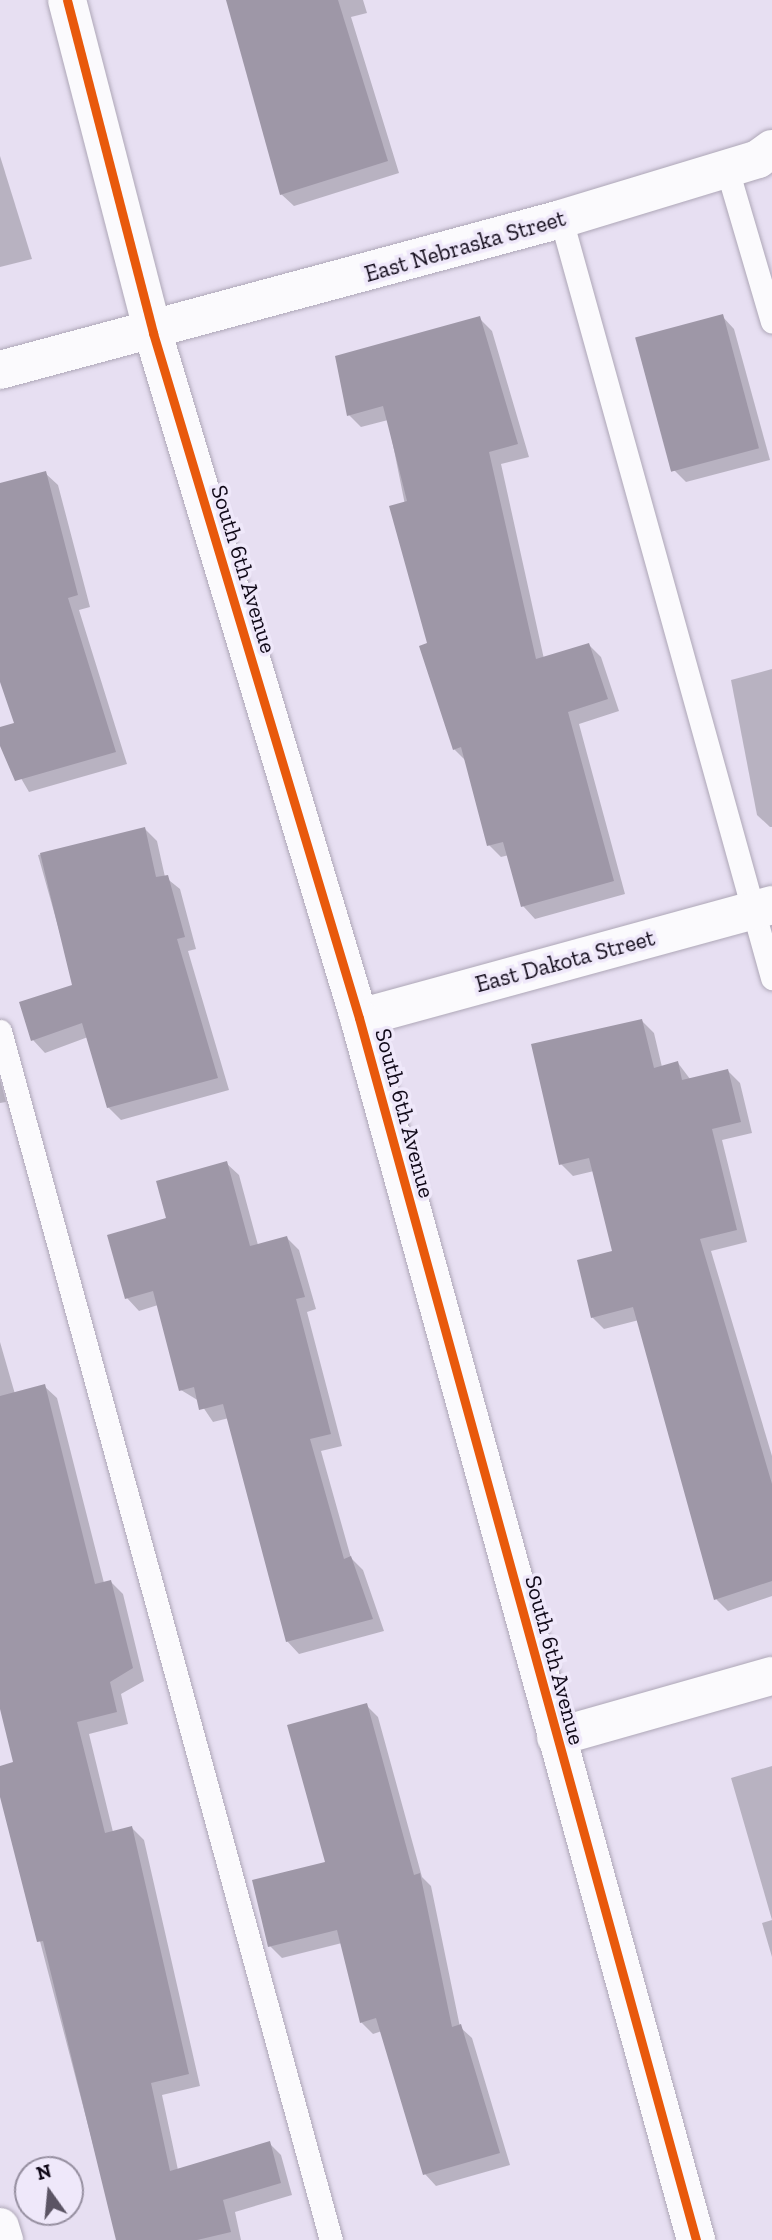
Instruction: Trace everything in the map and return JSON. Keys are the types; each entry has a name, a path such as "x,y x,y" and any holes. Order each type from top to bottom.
{"street":[{"name":"South 6th Avenue","path":"66,0 153,333 359,1018 695,2240"},
{"name":"East Nebraska Street","path":"0,370 153,333 561,219 727,169 772,149"},
{"name":"East Dakota Street","path":"359,1018 763,908"},
{"path":"556,1737 772,1676"},
{"path":"0,2227 4,2240"}],"lane":[{"path":"727,169 772,322"},
{"path":"561,219 763,908 772,978"},
{"path":"0,1031 331,2240"}],"building":[{"path":"226,0 338,0 388,161 280,195"},
{"path":"723,314 759,448 671,472 635,338"},
{"path":"480,316 518,444 489,452 536,659 589,643 608,699 568,712 614,881 521,907 503,842 487,846 461,747 453,750 419,646 427,643 389,506 407,501 383,406 347,416 335,356"},
{"path":"46,471 78,595 68,598 116,752 15,781 0,746 0,727 14,723 0,682 0,483"},
{"path":"145,827 156,877 168,875 185,937 177,939 218,1078 107,1108 82,1023 31,1041 19,1002 72,985 40,853"},
{"path":"642,1019 654,1068 678,1061 682,1080 728,1069 741,1122 712,1129 737,1230 700,1239 772,1484 772,1581 714,1600 633,1307 591,1318 577,1260 612,1251 589,1158 559,1165 531,1044"},
{"path":"227,1161 250,1246 287,1236 305,1297 296,1299 331,1434 310,1439 344,1559 351,1556 373,1619 286,1642 223,1404 199,1410 194,1387 179,1391 153,1291 125,1299 107,1235 166,1218 156,1181"},
{"path":"45,1384 95,1584 111,1580 133,1668 110,1682 117,1712 77,1722 105,1833 132,1826 189,2074 151,2083 170,2171 270,2141 281,2183 223,2200 231,2232 197,2240 116,2240 43,1941 37,1942 0,1797 0,1766 13,1762 0,1709 0,1396"},
{"path":"367,1703 414,1875 420,1873 452,2027 461,2024 500,2153 423,2175 376,2018 360,2023 337,1930 268,1947 252,1880 325,1862 287,1725"}],"cycle path":[{"path":"67,0 153,333 359,1018 696,2240"}]}
